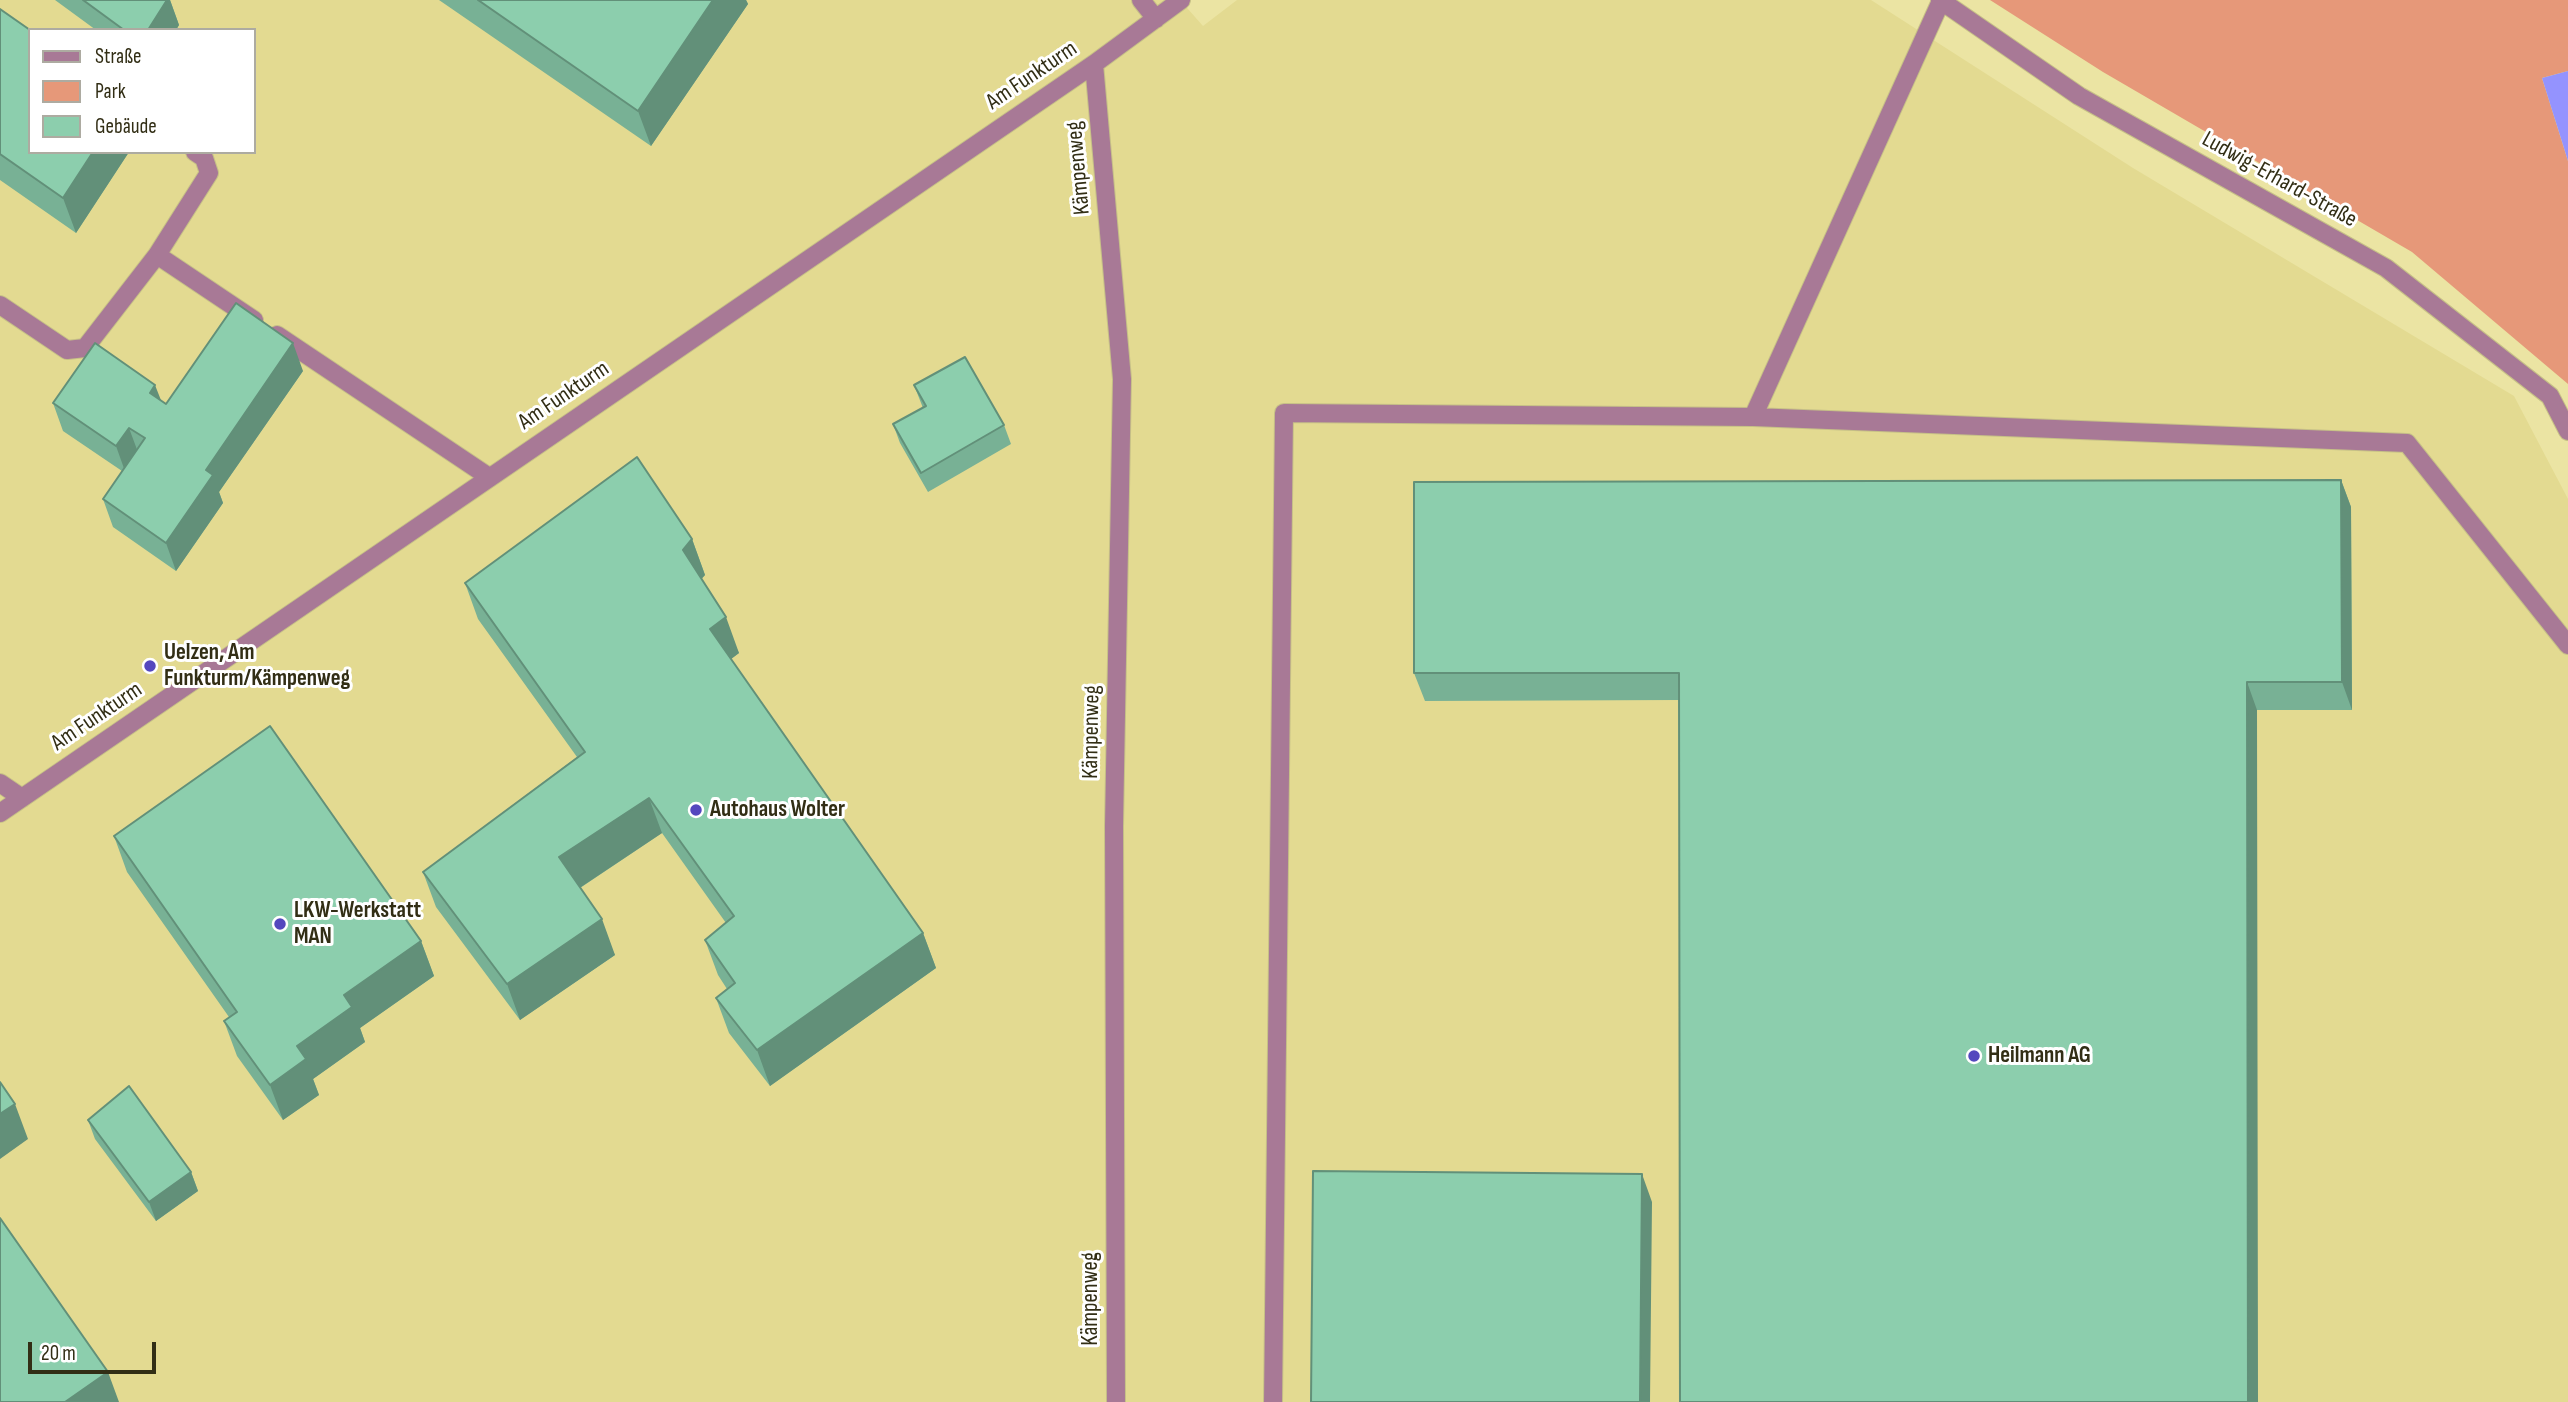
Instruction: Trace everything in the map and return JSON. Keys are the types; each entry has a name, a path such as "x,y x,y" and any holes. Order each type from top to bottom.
{"street":[{"path":"1141,0 1156,19 1181,0"},
{"path":"1753,417 1941,0"},
{"name":"Ludwig-Erhard-Straße","path":"1941,0 2079,96 2386,268 2550,396 2568,431"},
{"name":"Am Funkturm","path":"0,813 1156,19"},
{"name":"Kämpenweg","path":"1094,64 1122,379 1114,825 1116,1402"},
{"path":"0,305 67,349 85,348 157,255 209,173 204,159 198,154"},
{"path":"157,255 489,477"},
{"path":"1273,1402 1284,413 1753,417 2407,443 2568,645"},
{"path":"0,783 22,798"}],"shaded area":[{"path":"0,0 1180,0 1203,26 1237,0 1871,0 2133,168 2514,396 2568,499 2568,1402 0,1402"},
{"path":"2568,71 2568,161 2542,78"}],"green space":[{"path":"1990,0 2568,0 2568,71 2542,78 2568,161 2568,384 2412,252 2103,72"}],"building":[{"path":"83,0 167,0 149,28 121,28"},
{"path":"478,0 713,0 638,111"},
{"path":"0,9 28,29 28,154 92,154 63,198 0,154"},
{"path":"236,303 293,343 206,470 213,475 166,543 103,499 145,438 129,428 116,446 53,403 95,343 155,385 150,393 166,404"},
{"path":"965,357 1004,425 921,473 893,424 926,406 914,385"},
{"name":"Autohaus Wolter","path":"637,457 692,539 683,550 726,617 710,629 923,933 757,1050 716,998 735,983 705,940 734,916 649,798 559,857 602,919 507,984 423,872 585,752 465,583"},
{"name":"Heilmann AG","path":"2341,480 2342,682 2247,682 2248,1402 1680,1402 1679,673 1414,673 1414,482"},
{"name":"LKW-Werkstatt MAN","path":"270,726 421,941 344,995 352,1007 297,1046 306,1059 270,1085 224,1021 237,1012 114,836"},
{"path":"0,1082 15,1104 0,1114"},
{"path":"129,1086 191,1172 149,1202 88,1120"},
{"path":"1313,1171 1642,1174 1640,1402 1311,1402"},
{"path":"0,1218 108,1372 65,1402 0,1402"}],"place":[{"name":"Uelzen, Am Funkturm/Kämpenweg","path":"150,666"},
{"name":"Autohaus Wolter","path":"696,810"},
{"name":"LKW-Werkstatt MAN","path":"280,924"},
{"name":"Heilmann AG","path":"1974,1056"}]}
